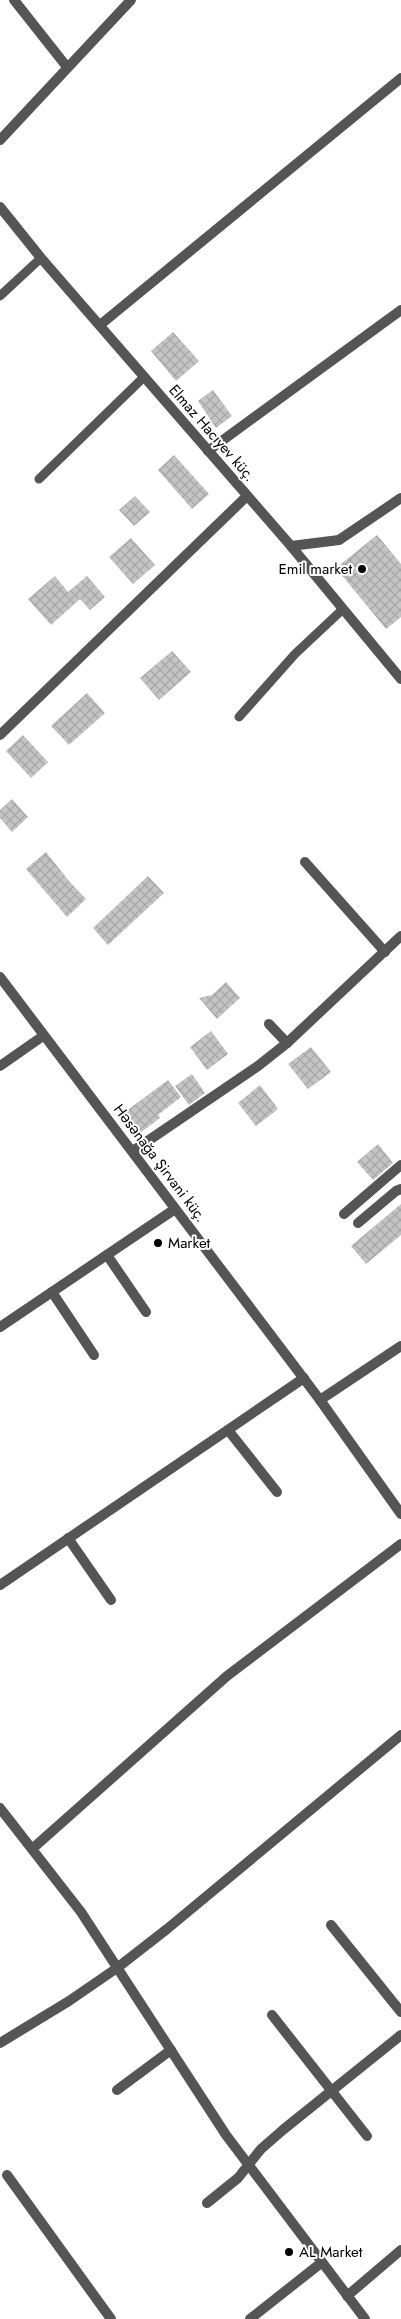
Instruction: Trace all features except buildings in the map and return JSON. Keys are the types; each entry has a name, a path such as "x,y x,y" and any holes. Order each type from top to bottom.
{"street":[{"path":"14,0 67,67"},
{"path":"0,140 131,0"},
{"path":"100,325 401,78"},
{"name":"Elmaz Hacıyev küç.","path":"0,208 41,258 291,546 401,680"},
{"path":"208,451 401,310"},
{"path":"0,735 247,496"},
{"path":"291,546 340,540 401,498"},
{"path":"305,862 385,952"},
{"path":"133,1151 258,1066 287,1043 401,936"},
{"name":"Həsənağa Şirvani küç.","path":"0,977 304,1378 401,1514"},
{"path":"269,1024 287,1043"},
{"path":"0,1066 43,1036"},
{"path":"344,1214 401,1165"},
{"path":"358,1223 396,1191 401,1189"},
{"path":"0,1327 176,1209"},
{"path":"107,1255 146,1312"},
{"path":"52,1292 94,1355"},
{"path":"320,1400 401,1346"},
{"path":"0,1585 304,1378"},
{"path":"228,1430 277,1492"},
{"path":"68,1538 111,1600"},
{"path":"32,1848 227,1676 401,1544"},
{"path":"0,2043 69,2001 167,1930 401,1735"},
{"path":"0,1808 81,1912 226,2135 365,2319"},
{"path":"331,1924 401,2012"},
{"path":"272,2015 367,2136"},
{"path":"207,2203 227,2188 261,2149 401,2035"},
{"path":"117,2090 171,2050"},
{"path":"7,2175 111,2319"},
{"path":"347,2296 401,2250"},
{"path":"250,2319 321,2263"}],"lane":[{"path":"0,296 41,258"},
{"path":"38,479 144,377"},
{"path":"239,716 295,654 343,609"}],"place":[{"name":"Emil market","path":"362,569"},
{"name":"Market","path":"158,1243"},
{"name":"AL Market","path":"289,2252"}]}
